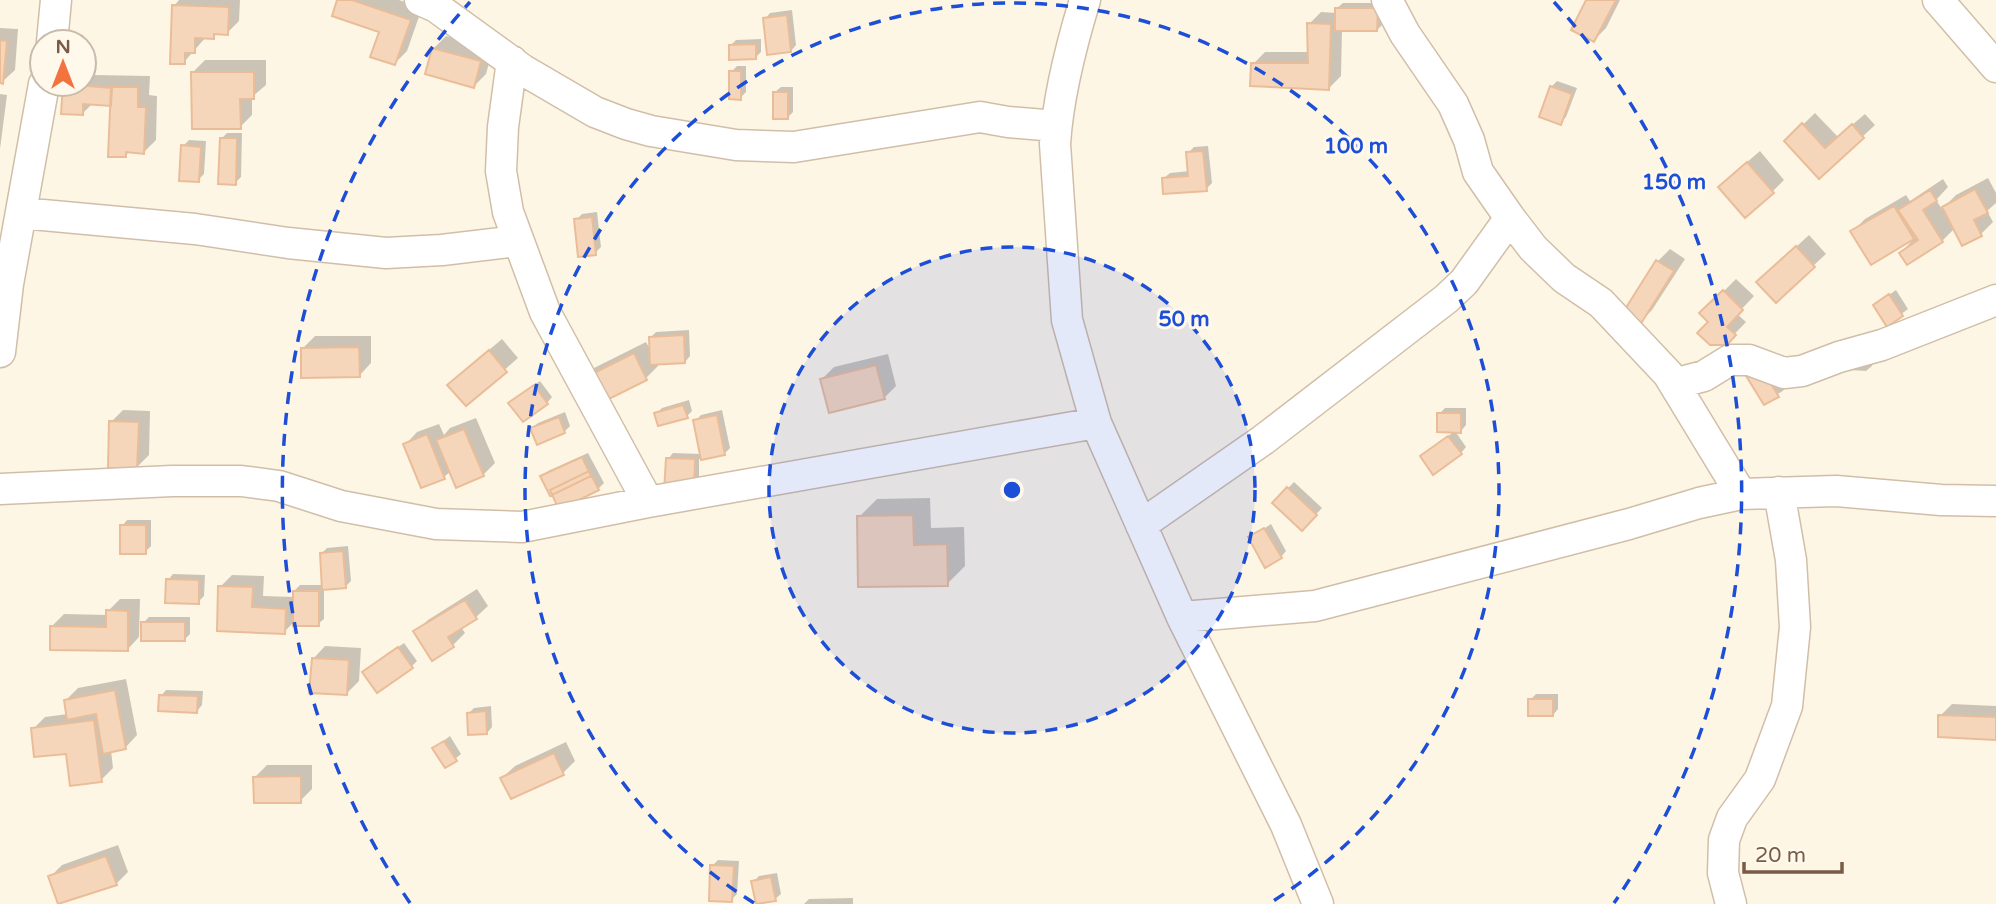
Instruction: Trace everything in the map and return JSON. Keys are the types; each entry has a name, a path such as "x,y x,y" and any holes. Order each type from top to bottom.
{"street":[{"path":"53,28 56,0"},
{"path":"420,0 436,7 523,70 594,112 651,131 736,145 794,147 980,117 1056,125"},
{"path":"1085,0 1076,29 1056,125 1057,179 1068,320 1096,423 1182,617 1286,825 1318,904"},
{"path":"1387,0 1405,34 1453,104 1469,139 1478,172 1510,218 1533,248 1564,278 1601,303 1668,374 1741,494"},
{"path":"1938,0 1996,67"},
{"path":"512,61 503,127 501,171 509,212 545,312 648,502"},
{"path":"0,352 4,284 22,213 42,98"},
{"path":"22,213 195,229 288,243 386,253 518,241"},
{"path":"1141,525 1263,440 1446,299 1464,282 1510,218"},
{"path":"1674,384 1704,376 1730,360 1749,360 1784,373 1802,371 1894,341 1996,300"},
{"path":"0,489 172,481 241,481 279,486 341,506 425,522 522,527 648,502 1096,423"},
{"path":"1182,617 1315,606 1741,494 1836,491 1941,500 1996,501"},
{"path":"1731,904 1723,873 1724,840 1732,818 1760,779 1787,706 1795,627 1791,560 1779,492"}],"building":[{"path":"337,0 352,0 411,20 395,65 370,57 379,32 332,16"},
{"path":"1586,0 1616,0 1594,42 1571,30"},
{"path":"172,5 229,7 228,35 214,34 214,39 195,38 195,53 185,53 185,64 170,64"},
{"path":"1335,8 1378,8 1377,31 1335,31"},
{"path":"787,15 791,52 767,55 763,18"},
{"path":"1307,23 1331,24 1329,90 1250,86 1251,63 1308,63"},
{"path":"0,40 7,41 3,84 0,83"},
{"path":"756,44 756,59 729,60 729,45"},
{"path":"432,48 481,61 474,88 425,74"},
{"path":"729,71 741,71 741,100 729,99"},
{"path":"191,72 254,72 254,99 240,99 241,129 192,129"},
{"path":"1550,86 1572,94 1561,125 1539,117"},
{"path":"98,87 112,88 111,106 83,104 83,115 61,114 62,98 98,98"},
{"path":"111,87 138,87 138,107 146,107 144,154 126,152 126,157 108,157"},
{"path":"773,92 788,92 788,119 773,119"},
{"path":"1802,123 1825,148 1852,124 1864,138 1819,179 1784,141"},
{"path":"220,138 237,138 236,185 218,184"},
{"path":"181,145 201,147 199,182 179,181"},
{"path":"1203,151 1207,191 1163,194 1162,178 1188,176 1186,152"},
{"path":"1747,162 1774,193 1745,218 1718,187"},
{"path":"1975,189 1988,213 1974,220 1982,236 1962,246 1942,207"},
{"path":"1930,190 1937,201 1923,210 1943,242 1907,265 1899,253 1918,240 1898,210"},
{"path":"1894,206 1914,239 1871,265 1850,231"},
{"path":"592,217 596,255 578,257 574,219"},
{"path":"1796,246 1815,267 1776,303 1756,282"},
{"path":"1656,260 1674,271 1640,325 1622,314"},
{"path":"1723,290 1743,310 1727,327 1736,335 1727,345 1710,345 1697,333 1708,322 1699,313"},
{"path":"1889,294 1903,316 1887,327 1873,305"},
{"path":"684,335 685,363 650,365 649,337"},
{"path":"359,347 360,377 301,378 301,348"},
{"path":"489,350 507,372 466,406 447,385"},
{"path":"634,353 647,380 589,409 576,382"},
{"path":"1758,362 1779,397 1764,405 1743,371"},
{"path":"876,365 885,399 829,413 820,379"},
{"path":"534,385 548,404 523,422 508,403"},
{"path":"683,405 688,418 658,426 654,413"},
{"path":"1437,413 1461,413 1461,433 1437,432"},
{"path":"717,415 725,455 701,460 693,420"},
{"path":"559,417 565,433 537,445 530,428"},
{"path":"109,421 139,422 137,469 108,468"},
{"path":"464,429 484,476 456,488 436,440"},
{"path":"427,434 445,479 421,488 403,444"},
{"path":"1448,436 1462,454 1433,475 1420,456"},
{"path":"582,457 591,476 550,496 540,476"},
{"path":"666,458 695,459 694,494 664,492"},
{"path":"589,471 599,490 559,510 550,490"},
{"path":"1287,487 1317,515 1302,531 1272,503"},
{"path":"913,515 914,545 947,544 948,586 858,587 857,516"},
{"path":"120,525 146,525 146,554 120,554"},
{"path":"1264,528 1282,558 1265,568 1248,537"},
{"path":"343,551 346,588 322,590 320,553"},
{"path":"166,579 199,580 199,604 165,603"},
{"path":"218,586 253,587 252,607 286,609 285,634 217,631"},
{"path":"293,591 319,591 319,626 293,626"},
{"path":"465,600 477,619 448,637 454,647 432,661 413,631"},
{"path":"106,610 128,611 128,651 50,650 50,626 106,627"},
{"path":"141,622 185,622 185,641 141,641"},
{"path":"398,647 413,668 377,693 362,672"},
{"path":"312,658 349,660 347,695 309,693"},
{"path":"115,690 126,749 103,754 96,714 67,720 64,700"},
{"path":"159,695 198,696 197,713 158,711"},
{"path":"1528,699 1553,699 1553,716 1528,716"},
{"path":"486,711 487,734 468,735 467,713"},
{"path":"1938,715 1996,717 1996,740 1938,737"},
{"path":"94,720 102,782 70,786 66,754 34,757 31,728"},
{"path":"444,741 457,761 445,768 432,748"},
{"path":"554,753 564,775 511,799 500,778"},
{"path":"301,776 301,803 254,803 253,777"},
{"path":"106,856 117,885 58,904 48,876"},
{"path":"710,865 734,866 732,902 709,901"},
{"path":"771,877 776,901 756,904 751,881"}]}
